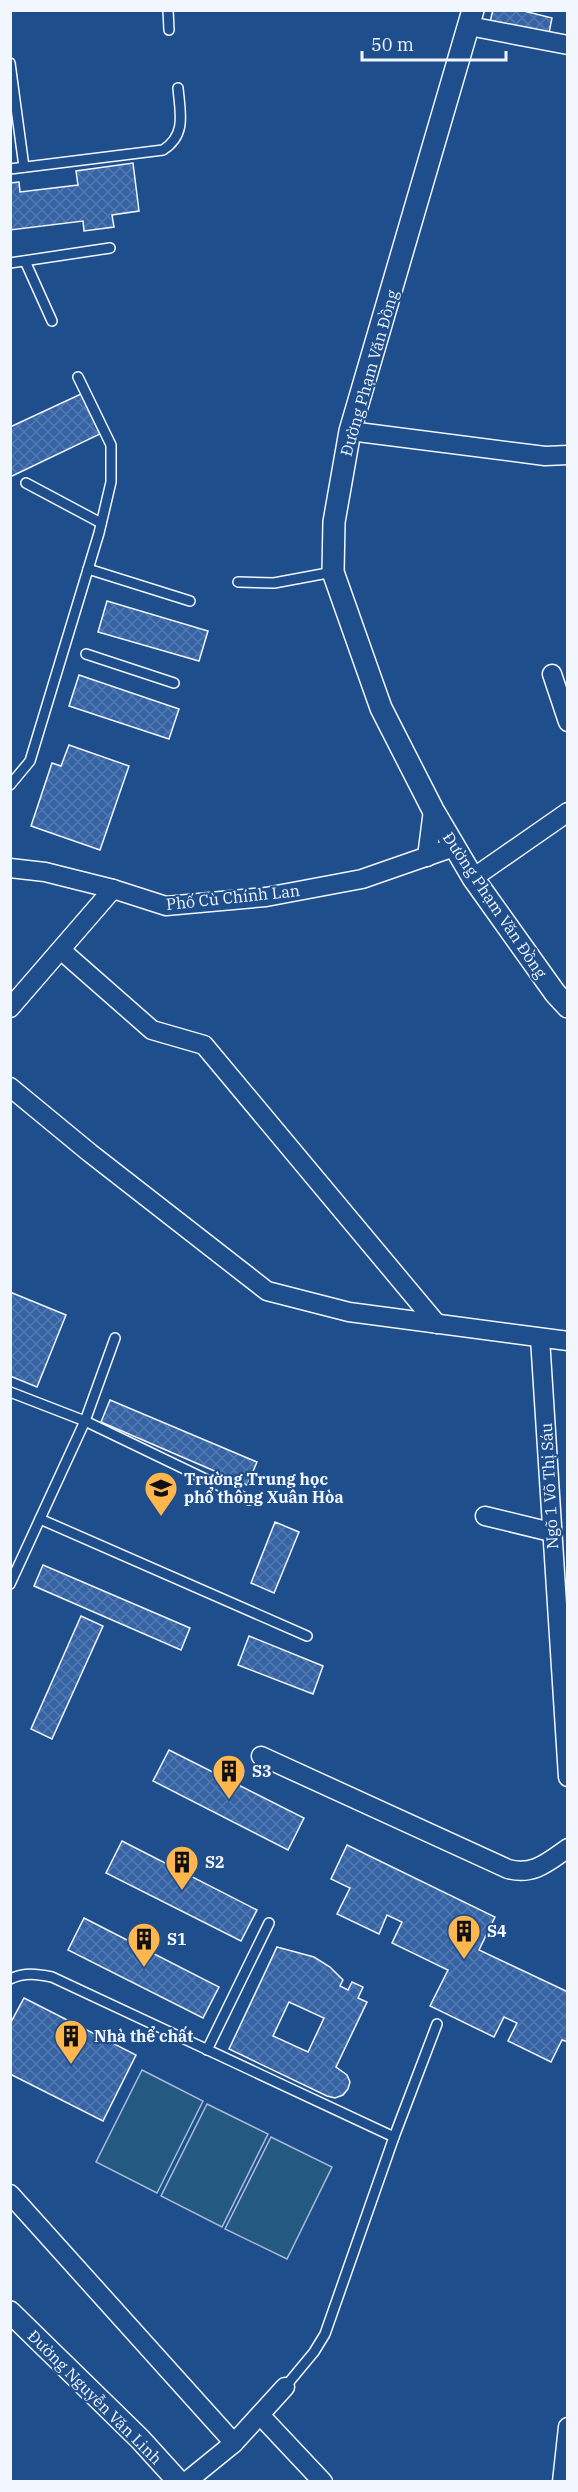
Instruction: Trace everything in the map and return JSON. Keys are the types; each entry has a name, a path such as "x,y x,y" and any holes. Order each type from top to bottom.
{"street":[{"path":"471,18 567,45"},
{"name":"Đường Phạm Văn Đồng","path":"471,18 350,431 334,522 333,572 381,708 433,810 473,878 567,1007"},
{"path":"350,431 545,456 567,455"},
{"path":"552,674 567,722"},
{"path":"427,856 433,810"},
{"path":"473,878 567,812"},
{"name":"Phố Cù Chính Lan","path":"10,868 45,872 113,889 166,906 266,897 362,879 454,847"},
{"path":"10,1008 62,951 113,889"},
{"path":"62,951 152,1030 204,1046 437,1324"},
{"path":"10,1087 90,1153 267,1291 349,1312 567,1341"},
{"name":"Ngõ 1 Võ Thị Sáu","path":"540,1338 567,1777"},
{"path":"485,1516 551,1532"},
{"path":"261,1756 508,1869 528,1872 541,1867 567,1848"},
{"path":"10,2194 234,2443"},
{"name":"Đường Nguyễn Văn Linh","path":"10,2312 140,2439 179,2481"},
{"path":"186,2481 234,2443 285,2387"},
{"path":"260,2415 323,2481"},
{"path":"562,2481 567,2427"}],"lane":[{"path":"168,10 169,30"},
{"path":"10,63 24,168"},
{"path":"10,169 163,150 174,143 181,120 178,88"},
{"path":"10,263 110,248"},
{"path":"25,261 51,321"},
{"path":"10,785 30,761 88,570 111,482 111,446 78,377"},
{"path":"26,483 101,523"},
{"path":"88,570 190,601"},
{"path":"238,582 274,583 333,572"},
{"path":"86,654 174,683"},
{"path":"10,1584 85,1421 115,1338"},
{"path":"10,1392 85,1421 249,1500"},
{"path":"40,1519 307,1636"},
{"path":"207,2050 269,1923"},
{"path":"10,1979 20,1974 52,1977 394,2137"},
{"path":"285,2387 314,2352 325,2334 394,2137 437,2024"}],"shaded area":[{"path":"142,2070 203,2101 157,2193 96,2162"},
{"path":"207,2104 268,2134 222,2227 161,2196"},
{"path":"271,2137 332,2167 287,2259 225,2229"}],"building":[{"path":"493,10 520,10 552,18 549,33 490,22"},
{"path":"133,163 139,211 112,215 114,227 84,231 83,221 10,230 10,183 19,182 20,192 78,185 76,171"},
{"path":"81,394 100,434 10,477 10,427"},
{"path":"107,601 208,631 199,661 98,632"},
{"path":"79,675 179,709 169,739 69,706"},
{"path":"69,745 129,766 100,850 31,826 52,763 61,766"},
{"path":"10,1292 66,1315 37,1387 10,1376"},
{"path":"110,1400 257,1462 247,1485 101,1422"},
{"path":"275,1522 299,1532 274,1593 251,1583"},
{"path":"43,1565 190,1628 181,1650 34,1586"},
{"path":"81,1616 103,1626 52,1739 31,1729"},
{"path":"249,1636 323,1666 313,1694 238,1665"},
{"name":"S3","path":"169,1750 304,1818 288,1850 153,1781"},
{"name":"S2","path":"122,1841 257,1910 241,1941 106,1873"},
{"name":"S4","path":"347,1845 495,1917 479,1950 568,1992 568,2042 562,2040 551,2062 508,2041 517,2023 504,2017 494,2037 430,2006 448,1970 392,1943 402,1922 387,1915 379,1934 337,1914 350,1888 331,1879"},
{"name":"S1","path":"84,1918 219,1987 203,2018 68,1950"},
{"path":"277,1947 314,1957 330,1967 343,1980 340,1986 348,1990 352,1982 363,1987 358,1998 367,2002 336,2067 347,2075 350,2082 343,2095 335,2098 327,2096 229,2049","holes":["289,2002 324,2018 308,2052 273,2036"]},
{"name":"Nhà thể chất","path":"24,1998 136,2055 103,2121 10,2074 10,2024"}],"place":[{"name":"Trường Trung học phổ thông Xuân Hòa","path":"161,1517"},
{"name":"S3","path":"229,1800"},
{"name":"S2","path":"182,1891"},
{"name":"S4","path":"464,1960"},
{"name":"S1","path":"144,1968"},
{"name":"Nhà thể chất","path":"71,2065"}]}
